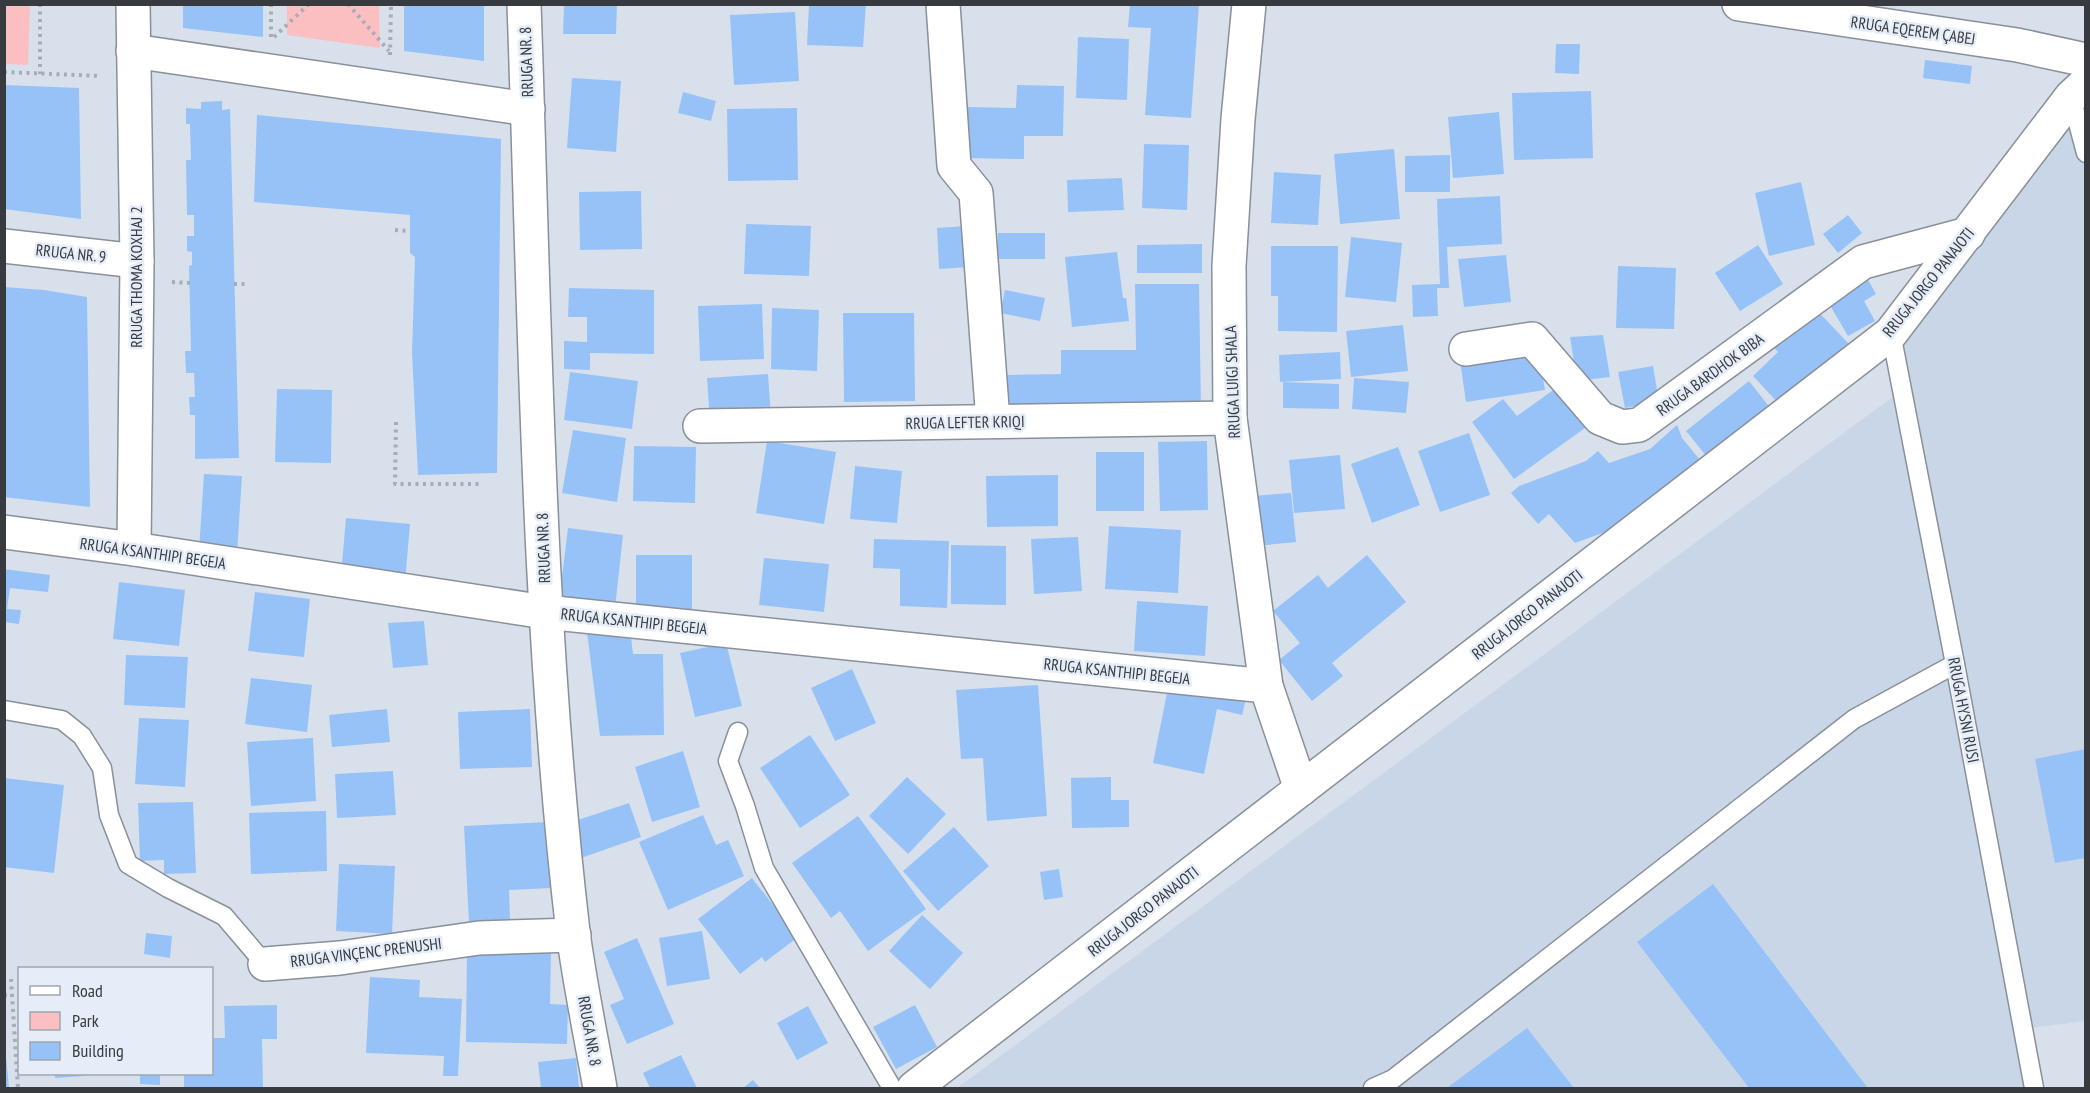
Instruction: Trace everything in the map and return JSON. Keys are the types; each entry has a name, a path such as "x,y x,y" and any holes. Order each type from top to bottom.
{"street":[{"name":"RRUGA THOMA KOXHAJ 2","path":"133,4 137,261 134,549"},
{"name":"RRUGA NR. 8","path":"524,4 545,612 562,825 574,935 600,1089"},
{"path":"942,4 954,166 976,193 993,421"},
{"name":"RRUGA LUIGJ SHALA","path":"1249,4 1238,119 1229,266 1230,417 1266,686 1301,789"},
{"name":"RRUGA EQEREM ÇABEJ","path":"1739,4 1906,16 2085,60"},
{"path":"133,64 390,89 528,109"},
{"name":"RRUGA JORGO PANAJOTI","path":"914,1089 1891,333 2078,90"},
{"name":"RRUGA BARDHOK BIBA","path":"1466,349 1532,339 1600,418 1622,427 1639,425 1863,262 1968,234"},
{"name":"RRUGA NR. 9","path":"4,246 137,261"},
{"name":"RRUGA LEFTER KRIQI","path":"700,426 1230,417"},
{"name":"RRUGA KSANTHIPI BEGEJA","path":"4,532 134,549 545,612 1266,686"},
{"name":"RRUGA VINÇENC PRENUSHI","path":"265,964 339,958 479,938 574,935"}],"lane":[{"path":"2078,90 2085,153"},
{"name":"RRUGA HYSNI RUSI","path":"1891,333 2034,1089"},
{"path":"1373,1089 1393,1079 1854,719 1955,664"},
{"name":"RRUGA VINÇENC PRENUSHI","path":"4,710 62,720 82,736 102,768 109,815 128,864 168,888 224,916 265,964"},
{"path":"738,732 728,761 764,868 892,1089"}],"path":[{"path":"40,4 40,74"},
{"path":"271,40 309,4"},
{"path":"348,4 390,52"},
{"path":"390,89 391,4"},
{"path":"4,72 40,74 133,64"},
{"path":"395,230 410,231"},
{"path":"169,282 190,283"},
{"path":"234,284 246,284"},
{"path":"396,422 395,484 482,484"},
{"path":"11,979 18,1089"},
{"path":"4,995 12,996"}],"shaded area":[{"path":"2071,97 2085,110 2086,1021 2023,1029 2039,1088 957,1088 1902,390 1891,333"}],"green space":[{"path":"5,4 30,5 28,65 5,64"},
{"path":"287,5 379,5 380,48 287,35"}],"building":[{"path":"183,4 263,4 263,37 183,28"},
{"path":"404,4 484,4 484,61 404,51"},
{"path":"564,4 617,4 616,34 563,34"},
{"path":"809,4 866,4 863,47 807,45"},
{"path":"1130,4 1199,4 1191,118 1145,115 1151,28 1128,27"},
{"path":"795,12 799,81 734,85 730,15"},
{"path":"1078,37 1129,39 1127,100 1076,98"},
{"path":"1556,44 1580,44 1579,74 1555,73"},
{"path":"1925,60 1972,66 1970,84 1923,78"},
{"path":"572,78 621,81 616,152 567,148"},
{"path":"4,85 79,88 81,219 4,209"},
{"path":"1017,85 1064,86 1063,136 1024,136 1024,159 967,158 968,107 1016,108"},
{"path":"1591,91 1593,158 1514,160 1512,93"},
{"path":"683,92 716,101 711,121 678,113"},
{"path":"222,101 222,110 230,109 239,458 195,459 195,415 190,415 189,397 195,397 194,373 186,373 185,351 191,351 189,266 192,265 192,252 187,251 187,236 194,236 194,215 187,215 186,160 191,160 190,124 186,124 186,108 201,109 201,102"},
{"path":"797,108 798,180 728,181 727,109"},
{"path":"1499,112 1504,174 1453,178 1448,117"},
{"path":"257,115 501,139 497,473 418,475 412,352 415,257 410,253 410,215 254,202"},
{"path":"1144,144 1189,145 1187,210 1142,208"},
{"path":"1394,149 1400,219 1340,224 1334,154"},
{"path":"1450,155 1450,192 1405,192 1405,156"},
{"path":"1274,172 1321,175 1318,225 1271,223"},
{"path":"1122,178 1124,210 1068,212 1067,180"},
{"path":"1801,182 1815,245 1769,256 1755,193"},
{"path":"641,191 642,249 580,250 579,192"},
{"path":"1500,196 1502,244 1447,247 1449,288 1437,288 1438,316 1413,317 1412,285 1440,284 1437,199"},
{"path":"1848,215 1862,233 1838,253 1823,234"},
{"path":"746,224 811,226 809,276 744,274"},
{"path":"966,226 968,267 939,269 937,228"},
{"path":"998,233 1045,233 1045,259 998,259"},
{"path":"1351,237 1402,243 1396,302 1345,297"},
{"path":"1202,244 1202,273 1137,273 1137,245"},
{"path":"1758,245 1783,284 1740,311 1715,273"},
{"path":"1271,246 1338,246 1337,332 1278,331 1278,296 1271,296"},
{"path":"1117,252 1123,298 1126,298 1129,321 1072,327 1065,257"},
{"path":"1506,255 1511,302 1464,307 1458,259"},
{"path":"1618,266 1676,268 1674,329 1616,328"},
{"path":"1862,269 1876,294 1864,301 1875,321 1848,336 1824,295"},
{"path":"1135,284 1199,284 1201,409 1007,411 1007,375 1061,374 1061,350 1136,350"},
{"path":"4,287 44,290 87,297 90,507 4,497"},
{"path":"569,288 654,290 654,354 590,353 590,370 564,369 564,341 587,342 587,317 568,317"},
{"path":"1005,290 1045,298 1040,321 1000,313"},
{"path":"762,304 764,359 700,361 698,306"},
{"path":"1811,304 1849,344 1781,406 1753,376 1778,352 1765,338"},
{"path":"772,308 819,310 817,371 771,369"},
{"path":"843,313 914,313 915,401 844,402"},
{"path":"1403,325 1408,371 1351,377 1346,331"},
{"path":"1603,335 1610,377 1577,381 1570,337"},
{"path":"1538,350 1545,390 1466,402 1460,361"},
{"path":"1340,352 1341,379 1280,382 1279,355"},
{"path":"1653,366 1659,401 1625,408 1618,372"},
{"path":"570,372 638,381 632,429 564,420"},
{"path":"768,374 771,417 710,421 707,378"},
{"path":"1354,378 1409,382 1406,413 1352,409"},
{"path":"1749,381 1775,414 1712,463 1686,431"},
{"path":"1283,382 1339,384 1339,409 1283,408"},
{"path":"1563,383 1592,423 1514,479 1472,422 1503,399 1517,416"},
{"path":"277,389 332,390 331,463 275,462"},
{"path":"1677,425 1682,438 1705,466 1627,524 1575,543 1549,514 1538,524 1511,493 1519,486 1586,461 1598,451 1609,463 1650,449"},
{"path":"573,430 626,438 617,502 562,493"},
{"path":"1469,433 1490,495 1440,512 1418,451"},
{"path":"767,441 836,452 824,524 756,513"},
{"path":"1207,441 1208,510 1160,511 1158,442"},
{"path":"634,446 696,447 695,503 633,501"},
{"path":"1398,447 1420,505 1372,523 1351,464"},
{"path":"1096,452 1144,452 1144,511 1096,511"},
{"path":"1340,455 1345,509 1294,513 1289,460"},
{"path":"855,466 902,471 897,523 850,519"},
{"path":"204,474 242,476 237,553 199,551"},
{"path":"1058,475 1058,526 987,527 986,476"},
{"path":"1291,493 1296,542 1256,546 1252,496"},
{"path":"346,518 410,524 405,582 341,575"},
{"path":"1109,526 1181,530 1178,593 1105,589"},
{"path":"568,528 623,535 615,608 559,601"},
{"path":"1078,537 1082,591 1034,594 1031,539"},
{"path":"874,539 949,541 947,608 900,606 900,569 873,568"},
{"path":"951,545 1006,546 1006,605 951,604"},
{"path":"636,555 692,555 692,609 636,609"},
{"path":"1367,555 1406,602 1332,663 1343,676 1312,701 1279,660 1300,643 1273,611 1318,575 1328,588"},
{"path":"764,558 829,564 824,612 759,605"},
{"path":"4,569 50,575 48,592 10,588 7,609 21,610 19,624 4,622"},
{"path":"119,582 185,590 179,646 113,639"},
{"path":"255,592 310,599 304,657 248,651"},
{"path":"1137,601 1208,606 1205,656 1134,651"},
{"path":"424,621 428,665 393,668 388,623"},
{"path":"630,629 633,654 663,654 664,735 600,736 587,632"},
{"path":"726,643 742,706 695,717 680,653"},
{"path":"126,655 188,657 185,708 124,705"},
{"path":"852,669 876,723 835,741 811,688"},
{"path":"251,678 312,685 307,732 245,724"},
{"path":"1169,683 1246,699 1242,715 1217,709 1204,774 1153,763"},
{"path":"1038,685 1047,816 987,821 983,758 961,759 956,690"},
{"path":"387,709 390,742 332,747 329,715"},
{"path":"530,709 532,767 460,769 458,712"},
{"path":"139,718 189,720 185,787 135,784"},
{"path":"810,735 850,795 800,828 760,768"},
{"path":"313,738 316,801 251,806 247,742"},
{"path":"2086,749 2086,858 2055,863 2035,759"},
{"path":"683,751 700,807 652,822 635,767"},
{"path":"393,771 396,815 337,818 335,774"},
{"path":"907,777 946,814 908,854 869,816"},
{"path":"1111,777 1111,800 1129,800 1129,827 1072,828 1071,778"},
{"path":"4,778 64,785 54,873 4,867"},
{"path":"193,802 196,873 164,874 164,860 140,861 138,803"},
{"path":"629,803 641,837 581,858 569,823"},
{"path":"326,811 327,871 251,874 249,813"},
{"path":"703,815 716,845 728,840 744,876 668,910 639,842"},
{"path":"858,816 926,909 868,951 840,911 831,918 792,863"},
{"path":"548,822 552,888 509,890 510,921 469,923 464,826"},
{"path":"954,827 989,866 938,911 903,871"},
{"path":"339,864 395,866 392,934 336,931"},
{"path":"1059,869 1063,897 1044,900 1040,872"},
{"path":"752,878 798,937 765,962 762,957 740,974 698,919"},
{"path":"1713,884 1867,1087 1749,1088 1637,942"},
{"path":"922,915 963,953 930,989 889,951"},
{"path":"702,931 710,979 667,986 659,938"},
{"path":"146,933 172,936 170,958 144,954"},
{"path":"637,938 674,1024 627,1044 610,1005 624,999 604,952"},
{"path":"467,946 551,948 550,1004 568,1005 567,1044 466,1042"},
{"path":"370,977 420,980 419,997 462,999 458,1076 443,1076 444,1056 366,1053"},
{"path":"277,1005 277,1039 262,1039 263,1088 184,1088 184,1075 213,1075 213,1038 225,1038 224,1006"},
{"path":"915,1005 937,1047 896,1069 873,1027"},
{"path":"808,1006 828,1043 797,1060 777,1023"},
{"path":"1527,1028 1574,1088 1447,1088"},
{"path":"681,1055 697,1088 650,1088 643,1073"},
{"path":"4,1056 6,1056 9,1088 4,1088"},
{"path":"576,1058 579,1088 541,1088 538,1062"},
{"path":"55,1075 84,1075 84,1076 55,1078"},
{"path":"140,1075 160,1075 160,1085 140,1084"},
{"path":"753,1080 760,1088 743,1088"}]}
